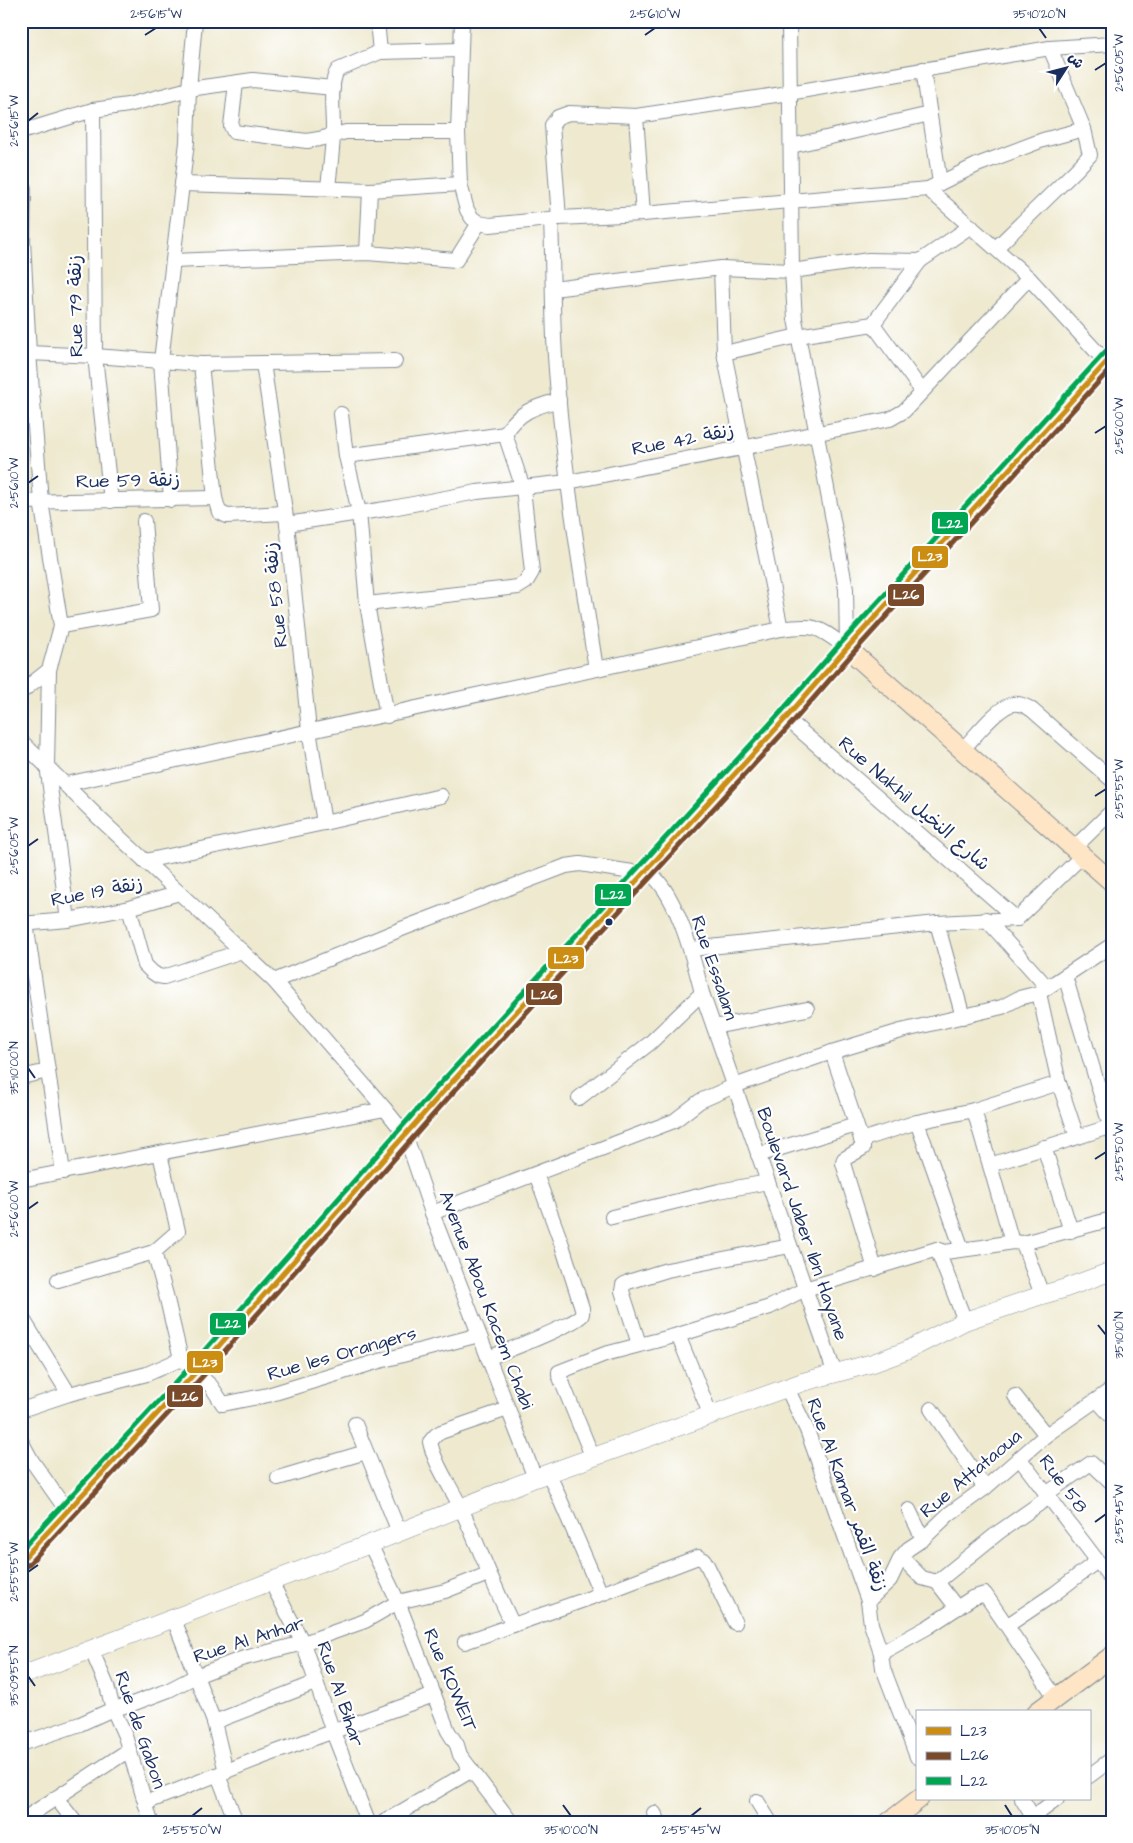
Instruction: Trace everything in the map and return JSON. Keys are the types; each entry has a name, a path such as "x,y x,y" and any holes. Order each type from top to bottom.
{"main road":[{"path":"21,1560 67,1511 188,1366 405,1134 786,718 1109,359"},
{"path":"847,648 1112,882"},
{"path":"1040,1710 1112,1656"},
{"path":"889,1822 918,1800"}],"street":[{"path":"171,500 161,361 187,142 189,89 195,21"},
{"path":"376,21 380,52"},
{"path":"462,21 458,132 460,184 467,210 472,218 479,223 490,225 643,214 934,186 977,165 1043,140 1084,129"},
{"path":"789,21 792,271 795,319 846,589 847,648"},
{"path":"596,669 568,482 555,355 553,289 555,219 552,125 554,121 569,113 636,116 789,93 1050,48 1112,44"},
{"path":"996,248 1090,155 1084,129 1050,48"},
{"path":"328,187 333,134 333,88 335,74 338,70 380,52 460,50"},
{"path":"923,69 930,114 934,186 971,226 1029,278 1109,359"},
{"path":"21,132 93,110 128,104 189,89 253,80 333,88"},
{"path":"236,83 231,126 234,132 307,141 346,132 458,132"},
{"name":"Rue 79 زنقة","path":"93,110 95,356 112,501"},
{"path":"791,146 930,114"},
{"path":"636,116 643,214"},
{"path":"182,184 328,187 370,190 460,184"},
{"path":"22,185 29,353 40,501 62,626 48,670 47,765 68,920"},
{"path":"367,253 370,190"},
{"path":"174,261 367,253 456,260 479,223"},
{"path":"724,353 798,336 873,324 920,261 971,226"},
{"path":"553,289 722,268 792,271 869,260 920,261"},
{"path":"722,268 724,353 781,629"},
{"name":"Rue 42 زنقة","path":"215,498 219,512 222,515 285,518 359,512 392,508 477,492 568,482 890,419 904,411 1029,278"},
{"path":"873,324 922,391"},
{"path":"29,353 201,364 395,361"},
{"name":"Rue 58 زنقة","path":"263,363 285,518 309,730 324,823"},
{"path":"201,364 215,498"},
{"path":"367,604 518,587 530,578 532,572 523,488 505,434 512,422 522,414 533,408 559,400"},
{"path":"341,414 346,456 359,512 367,604 387,716"},
{"path":"346,456 505,434"},
{"name":"Rue 59 زنقة","path":"21,502 215,498"},
{"path":"62,626 152,610 144,521"},
{"path":"66,784 309,730 387,716 781,629 812,626 822,630 847,648"},
{"path":"21,692 48,670"},
{"path":"962,750 1005,706 1019,704 1032,710 1112,780"},
{"name":"Rue Nakhil شارع النخيل","path":"786,718 1017,919"},
{"name":"Avenue Abou Kacem Chabi","path":"21,741 100,819 274,981 386,1109 405,1134 432,1213 508,1409 601,1594"},
{"path":"145,861 441,796"},
{"path":"691,949 937,922 1017,919 1078,852 1112,811"},
{"path":"274,981 404,928 566,866 580,864 644,873"},
{"name":"Rue Essalam","path":"644,873 652,875 661,883 691,949 702,994 734,1086"},
{"name":"Rue 19 زنقة","path":"24,924 68,920 128,908 179,893"},
{"path":"128,908 145,965 158,976 164,977 242,951"},
{"path":"986,920 1043,990 1059,1083 1077,1137"},
{"path":"937,922 963,1017"},
{"path":"24,924 63,1172"},
{"path":"432,1213 674,1121 700,1101 734,1086 832,1052 901,1031 1002,1007 1019,998 1043,990 1112,945"},
{"path":"990,1164 1111,1128 1065,976"},
{"path":"579,1098 650,1043 702,994"},
{"path":"714,1027 807,1009"},
{"path":"832,1052 863,1147 844,1159 843,1163 875,1269"},
{"path":"21,1077 48,1071"},
{"path":"861,1140 917,1122 974,1110 1059,1083"},
{"name":"Boulevard Jaber Ibn Hayane","path":"734,1086 835,1374"},
{"path":"21,1180 386,1109"},
{"path":"974,1110 990,1164 1017,1242 1042,1295"},
{"path":"917,1122 962,1249"},
{"path":"758,1155 856,1125"},
{"path":"1044,1147 1070,1232"},
{"path":"58,1280 154,1252 178,1231 160,1154"},
{"path":"488,1358 563,1326 581,1316 582,1308 562,1245 536,1174"},
{"path":"612,1217 719,1191 768,1182"},
{"path":"593,1458 562,1385 559,1375 561,1371 605,1354 678,1335 770,1307 805,1289 937,1249 945,1252 1017,1242 1070,1232 1112,1219"},
{"path":"639,1344 622,1291 623,1286 628,1282 667,1270 790,1246"},
{"path":"937,1249 965,1321"},
{"path":"21,1410 69,1394 147,1374 188,1366 154,1252"},
{"path":"21,1676 92,1651 173,1617 271,1582 542,1476 787,1388 862,1367 906,1351 965,1321 1112,1271"},
{"path":"21,1316 69,1394"},
{"name":"Rue les Orangers","path":"188,1366 210,1386 224,1404 247,1400 376,1362 480,1335"},
{"path":"678,1335 711,1416"},
{"name":"Rue Al Kamar زنقة القمر","path":"787,1388 807,1430 868,1601 871,1624 881,1653 883,1668 916,1754"},
{"name":"Rue Attataoua","path":"868,1601 890,1580 901,1557 908,1549 949,1514 985,1488 1046,1435 1112,1389"},
{"path":"1015,1396 1046,1435"},
{"path":"1097,1400 1112,1417"},
{"path":"508,1409 441,1432 432,1438 431,1445 513,1626"},
{"path":"931,1409 985,1488"},
{"path":"355,1424 399,1532"},
{"path":"21,1442 67,1511"},
{"path":"278,1478 366,1452"},
{"name":"Rue 58","path":"1020,1459 1112,1580"},
{"path":"937,1582 999,1532 1091,1463 1112,1483"},
{"path":"909,1510 923,1538"},
{"name":"Rue KOWEIT","path":"370,1544 398,1602 448,1731 457,1745 460,1755 511,1822"},
{"path":"465,1642 700,1557 707,1564 735,1623"},
{"path":"901,1557 922,1578 937,1582 957,1608"},
{"path":"1008,1625 1054,1594 1097,1561"},
{"name":"Rue Al Anhar","path":"21,1744 169,1690 196,1676 241,1659 303,1643 365,1620 398,1602 445,1591 488,1574"},
{"name":"Rue Al Bihar","path":"271,1582 303,1643 315,1683 368,1822"},
{"path":"881,1653 920,1632 982,1593 993,1603 1056,1698"},
{"path":"173,1617 214,1722 222,1774 236,1822"},
{"name":"Rue de Gabon","path":"92,1651 125,1736 151,1822"},
{"path":"214,1722 315,1683"},
{"path":"145,1803 262,1757 434,1696"},
{"path":"21,1821 129,1750"},
{"path":"1090,1775 1112,1759"},
{"path":"384,1822 472,1770"},
{"path":"57,1799 75,1822"},
{"path":"1023,1800 1034,1819 1056,1800"},
{"path":"757,1801 770,1822"}],"transit line":[{"name":"L22","path":"21,1550 189,1368 436,1088 780,713 841,643 1106,351"},
{"name":"L23","path":"21,1561 195,1373 442,1093 786,718 847,648 1112,356"},
{"name":"L26","path":"27,1566 201,1378 448,1098 792,723 1112,367"}]}
